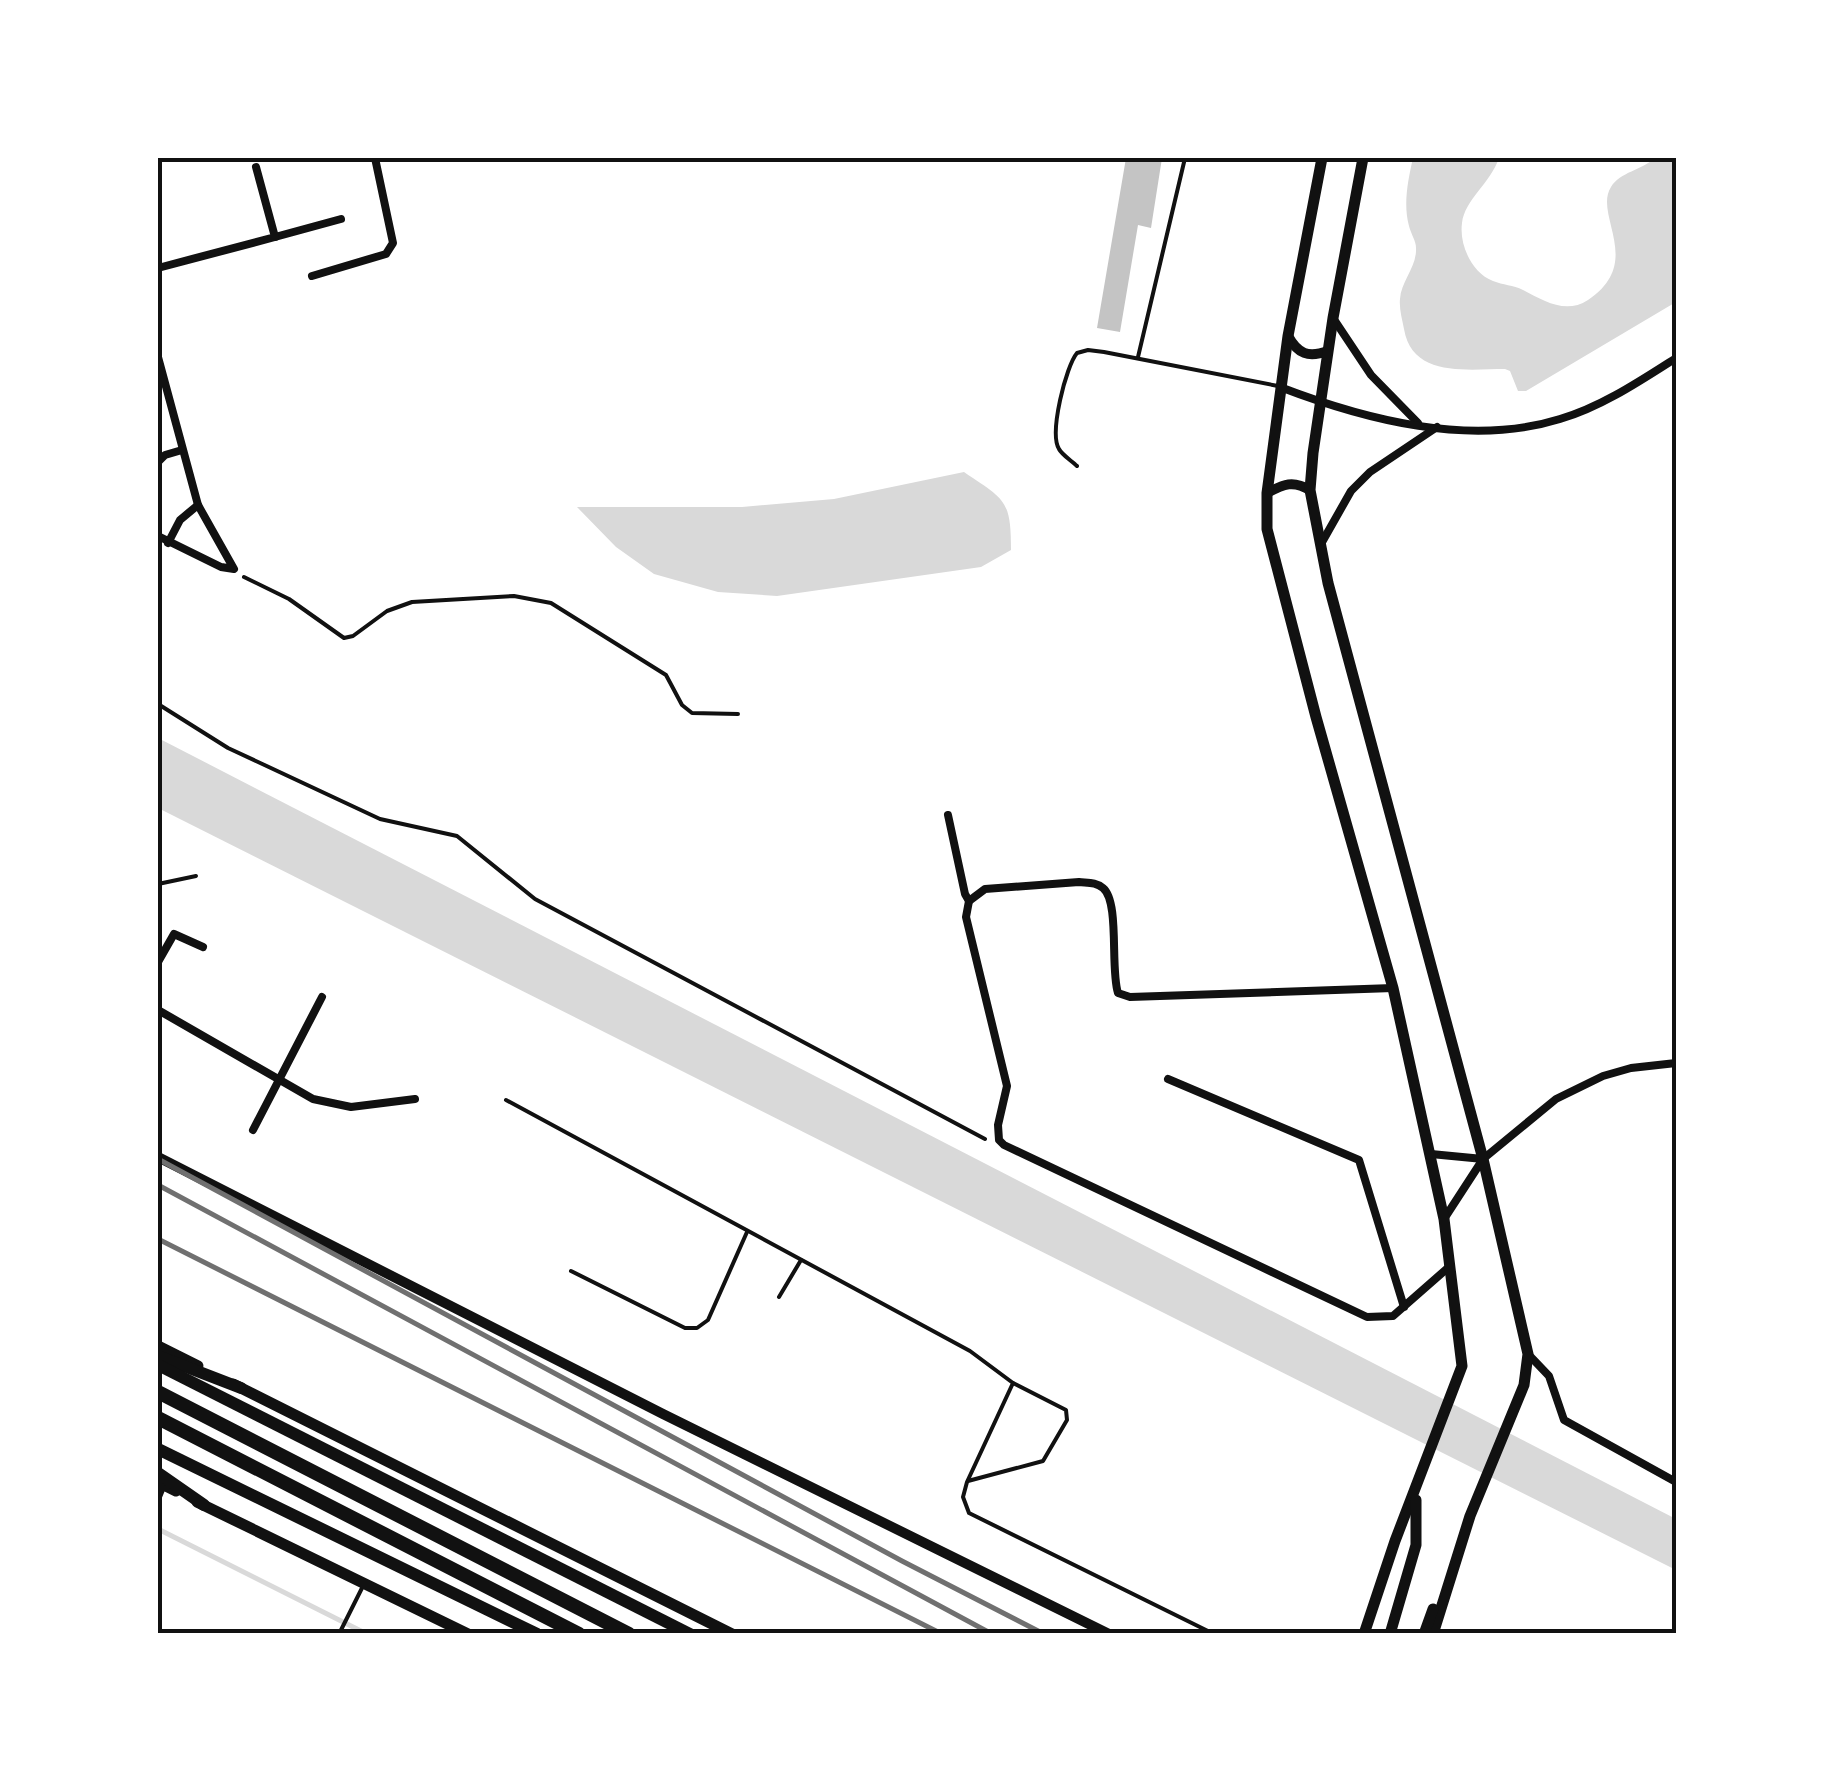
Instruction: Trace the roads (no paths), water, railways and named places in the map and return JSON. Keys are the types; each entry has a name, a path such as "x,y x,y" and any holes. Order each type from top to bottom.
{"highway":[{"path":"158,1356 241,1388"},
{"path":"158,1365 690,1634"},
{"path":"158,1392 629,1634"},
{"path":"158,1418 579,1634"},
{"path":"158,1449 538,1634"},
{"path":"160,1480 204,1505"}],"main road":[{"path":"1322,158 1280,387 1267,493 1267,529 1393,988 1444,1219 1462,1366 1364,1634"},
{"path":"1363,158 1319,402 1310,490 1328,583 1482,1159 1528,1354 1524,1385 1424,1634"},
{"path":"158,1346 732,1634"},
{"path":"1390,1634 1416,1545 1416,1490"},
{"path":"204,1505 468,1634"},
{"path":"1433,1634 1470,1516"}],"street":[{"path":"312,276 386,254 393,242 375,158"},
{"path":"256,167 275,237"},
{"path":"158,268 341,219"},
{"path":"1333,318 1370,375 1420,425"},
{"path":"1288,336 1296,349 1306,355 1328,351"},
{"path":"158,358 198,505 234,569 221,567 158,536"},
{"path":"1280,387 1319,402 1420,425 1463,431 1513,430 1562,419 1617,394 1676,358"},
{"path":"1321,544 1351,491 1380,465 1437,428"},
{"path":"158,462 165,454 182,450"},
{"path":"1267,493 1285,484 1298,483 1310,490"},
{"path":"168,543 180,520 198,505"},
{"path":"948,815 969,901 966,917 1007,1086 998,1125 999,1140 1367,1317 1394,1316 1452,1264"},
{"path":"969,901 985,889 1080,882 1104,888 1111,904 1114,980 1118,993 1130,996 1393,988"},
{"path":"158,962 174,934 202,946"},
{"path":"253,1130 322,998"},
{"path":"158,1010 314,1099 352,1107 415,1099"},
{"path":"1444,1219 1482,1159 1556,1099 1603,1076 1676,1063"},
{"path":"1168,1079 1359,1160 1404,1307"},
{"path":"1431,1154 1482,1159"},
{"path":"158,1157 663,1414 1109,1634"},
{"path":"1528,1354 1548,1376 1564,1420 1676,1482"}],"lane":[{"path":"1138,358 1185,158"},
{"path":"1077,466 1058,448 1056,438 1069,362 1077,353 1088,350 1138,358 1280,387"},
{"path":"158,884 196,876"},
{"path":"506,1100 970,1351 1013,1383 1066,1410 1067,1420 1043,1461 967,1482"},
{"path":"571,1270 685,1328 697,1328 708,1320 747,1232"},
{"path":"779,1297 801,1260"},
{"path":"1013,1383 967,1482 962,1497 969,1513 1214,1634"},
{"path":"158,1502 160,1480"},
{"path":"339,1634 366,1582"}],"waterway":[{"path":"158,1529 367,1634"}],"railway":[{"path":"158,1159 1044,1634"},
{"path":"158,1185 992,1634"},
{"path":"158,1239 942,1634"}]}
